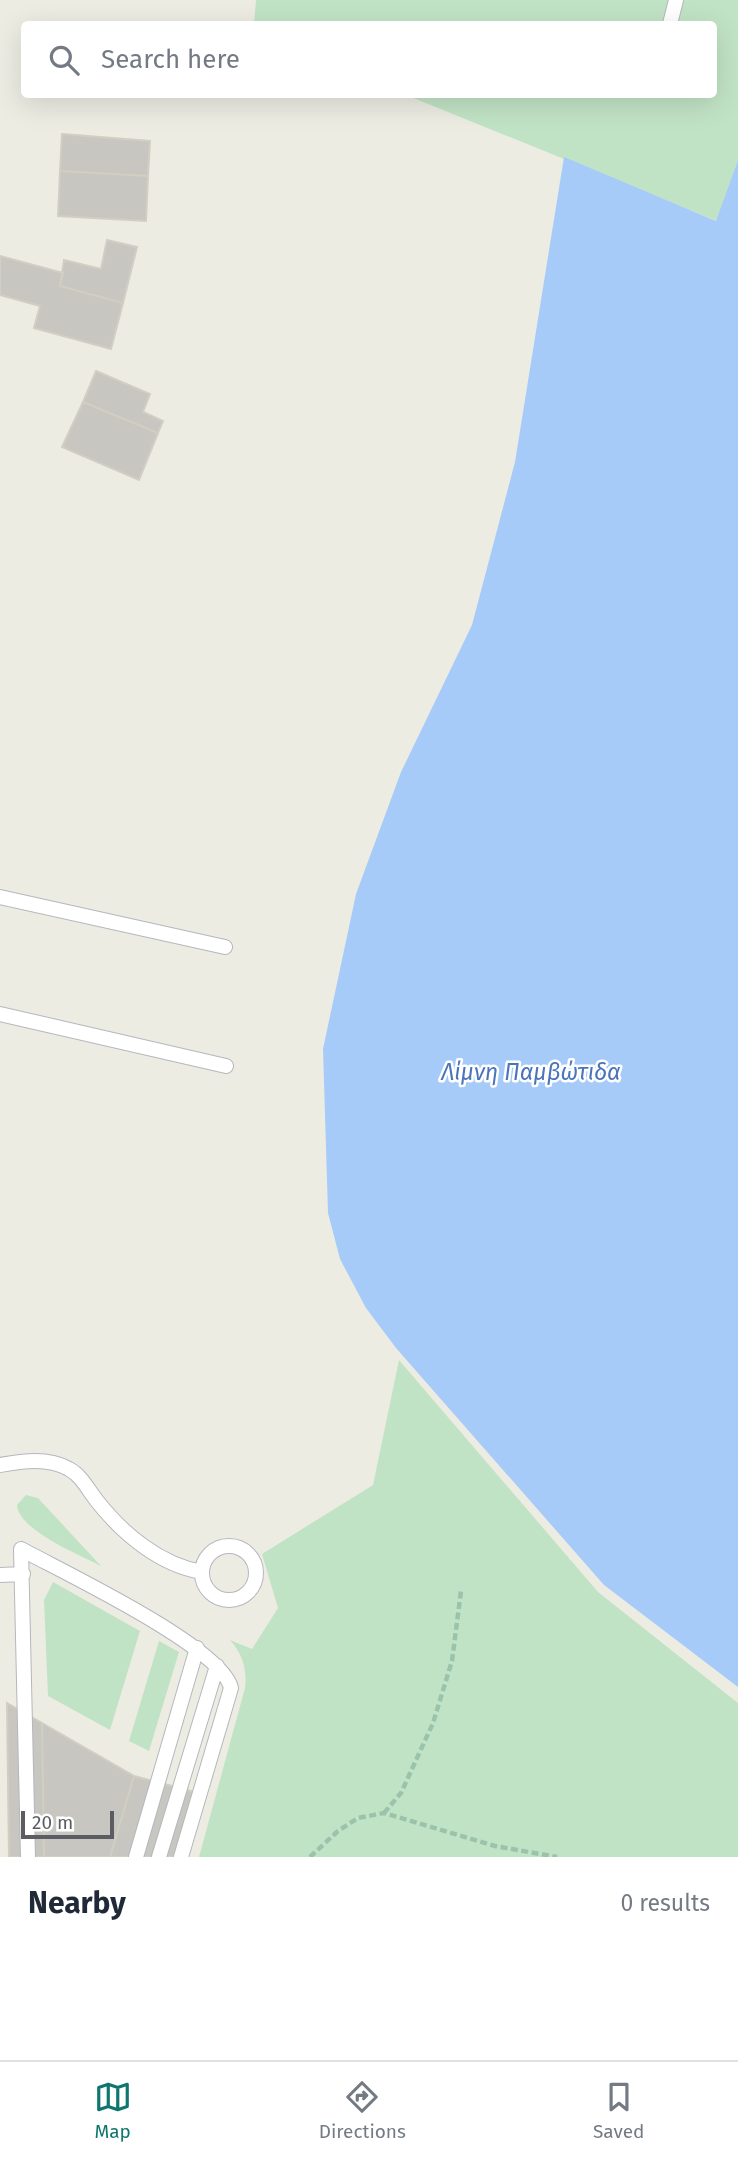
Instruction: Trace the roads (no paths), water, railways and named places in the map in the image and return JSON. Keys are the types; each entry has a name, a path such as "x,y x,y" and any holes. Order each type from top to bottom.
{"lane":[{"path":"671,21 676,0"},
{"path":"0,897 225,947"},
{"path":"0,1014 226,1066"},
{"path":"0,1465 41,1462 69,1469 113,1520 135,1540 168,1560 202,1572"},
{"path":"28,1857 23,1574 20,1549 164,1627 197,1648 228,1679 230,1688 181,1857"},
{"path":"0,1574 23,1574"},
{"path":"136,1857 197,1648"},
{"path":"159,1857 217,1666"}],"water":[{"name":"Λίμνη Παμβώτιδα","path":"564,157 716,221 738,160 738,1687 604,1585 396,1348 366,1308 340,1259 328,1213 323,1049 356,894 401,772 472,625 515,462"}]}
